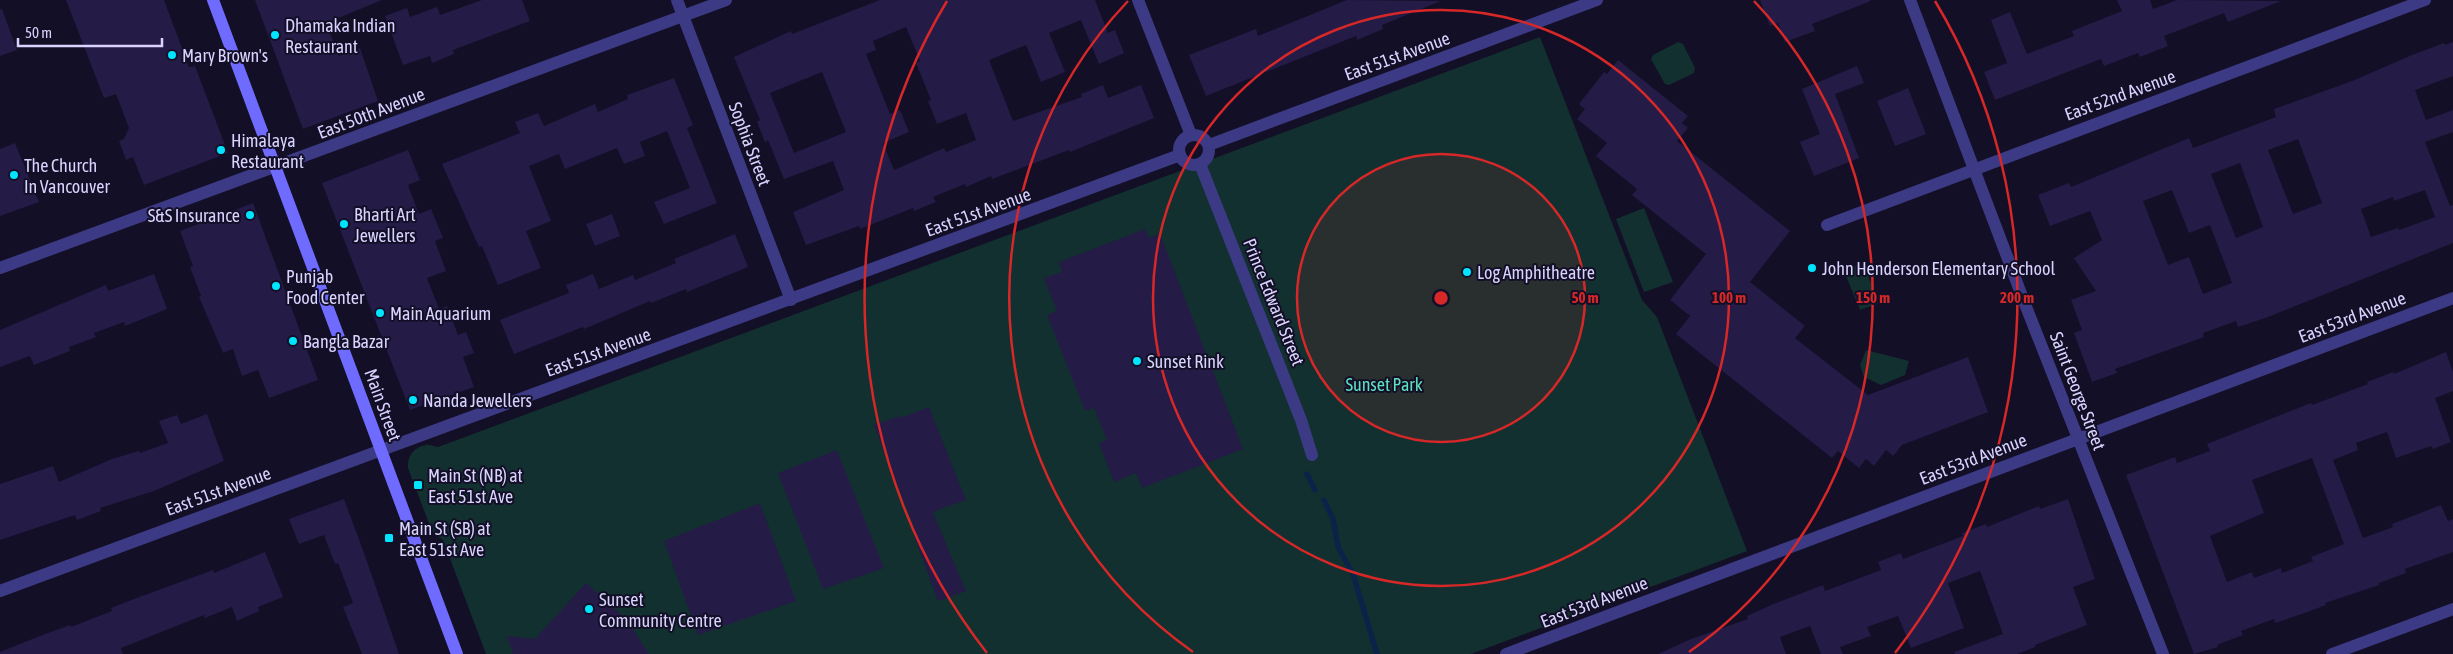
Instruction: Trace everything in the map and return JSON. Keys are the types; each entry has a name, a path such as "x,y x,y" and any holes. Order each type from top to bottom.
{"main road":[{"name":"Main Street","path":"213,0 277,167 380,451 457,654"}],"street":[{"name":"Sophia Street","path":"677,0 791,300"},
{"name":"East 50th Avenue","path":"0,268 726,0"},
{"path":"1138,0 1191,135"},
{"name":"East 51st Avenue","path":"1209,145 1597,0"},
{"name":"Saint George Street","path":"1910,0 2163,654"},
{"name":"East 52nd Avenue","path":"1827,225 1974,168 2425,0"},
{"path":"1191,135 1204,138 1209,145 1209,154 1200,164 1190,165 1180,156 1182,140 1191,135"},
{"name":"East 51st Avenue","path":"0,591 250,497 380,451 1180,156"},
{"name":"Prince Edward Street","path":"1200,164 1298,411 1312,455"},
{"name":"East 53rd Avenue","path":"1506,654 2453,298"},
{"path":"2332,654 2453,609"}],"green space":[{"name":"Sunset Park","path":"1540,37 1642,300 1657,317 1747,551 1471,654 486,654 443,540 433,534 408,468 410,456 418,448 428,445 438,447"},
{"path":"1678,42 1683,44 1695,68 1694,73 1669,85 1665,84 1651,59 1653,55"},
{"path":"1644,208 1673,282 1644,292 1616,219"},
{"path":"1863,263 1879,303 1860,310 1844,271"},
{"path":"1866,350 1909,361 1905,375 1881,385 1864,377 1860,365"}],"building":[{"path":"66,0 164,0 189,67 195,66 228,153 144,185 133,157 126,160 119,141 124,139 129,128 116,94 104,98"},
{"path":"255,0 382,0 326,23 339,56 360,48 378,101 303,129"},
{"path":"482,0 522,0 530,21 453,50 454,54 432,63 430,56 403,65 385,16 407,8 410,17 437,7 440,15"},
{"path":"880,0 1095,0 1108,33 1115,30 1124,53 1099,64 1081,20 1049,33 1065,72 1041,82 1026,45 989,60 1013,121 1082,97 1081,94 1103,85 1108,98 1141,85 1154,118 1070,152 1069,150 992,179 991,176 966,187 965,184 933,197 936,202 914,211 913,208 860,229 859,226 806,245 793,212 844,190 833,161 784,179 768,140 765,142 757,122 760,120 734,57 791,31 792,34","holes":["906,27 920,61 916,63 931,100 928,101 937,124 966,113 976,140 946,152 944,148 894,170 883,143 909,132 900,110 890,114 866,54 876,50 873,41","822,72 846,132 794,153 770,93"]},
{"path":"1347,0 1441,1 1382,25 1383,29 1357,40 1356,36 1206,96 1189,55 1256,29 1258,36"},
{"path":"1760,0 1871,1 1812,24 1815,31 1785,42 1778,23 1770,26"},
{"path":"2117,0 2150,0 2153,9 2177,0 2281,1 2228,22 2224,13 2164,36 2168,46 2140,57 2138,53 2104,66 2101,59 1995,100 1984,72 2007,63 1991,20 2010,12 2027,54 2074,36 2072,31 2122,11"},
{"path":"2,9 17,50 0,56 0,10"},
{"path":"2453,42 2453,76 2415,90 2426,120 2453,110 2453,132 2425,142 2450,206 2453,205 2453,243 2268,317 2238,327 2236,321 2203,333 2204,337 2115,369 2117,373 2092,382 2074,333 2082,330 2071,300 2096,291 2074,258 2102,240 2090,211 2050,226 2038,195 2069,183 2071,187 2189,138 2193,148 2276,117 2274,109 2352,81 2444,43 2445,45","holes":["2298,139 2322,203 2293,214 2268,150","2240,163 2263,227 2236,238 2211,174","2172,190 2189,233 2210,225 2232,283 2203,294 2189,257 2168,265 2143,201","2425,190 2435,217 2399,230 2398,228 2371,237 2361,209 2393,197 2394,201"]},
{"path":"1618,60 1688,116 1682,123 1688,128 1677,141 1790,231 1750,282 1805,326 1795,338 1868,395 1968,357 1988,412 1902,445 1893,456 1886,450 1874,466 1866,459 1859,468 1838,451 1832,458 1676,334 1690,316 1670,300 1706,254 1632,195 1637,189 1596,156 1607,143 1577,119 1585,109 1579,104 1604,72 1607,74"},
{"path":"1857,66 1864,83 1835,94 1859,158 1814,176 1800,142 1820,134 1802,89"},
{"path":"674,78 693,125 687,128 717,203 664,224 654,202 690,188 667,131 640,142 645,156 624,164 617,148 565,169 559,154 529,166 551,221 526,231 541,268 498,285 482,246 479,247 442,164 520,133 515,122 538,113 544,126 595,104 598,112 628,99 627,95"},
{"path":"1908,88 1926,134 1895,146 1877,101"},
{"name":"The Church In Vancouver","path":"15,143 39,202 0,216 0,149"},
{"path":"408,150 420,180 408,185 419,214 431,209 443,238 435,241 446,271 427,278 439,309 447,306 458,335 466,332 474,353 463,357 474,387 410,410 322,183"},
{"path":"253,203 318,380 269,398 258,370 242,376 233,349 223,353 199,297 201,296 190,267 193,266 180,231"},
{"path":"612,214 620,236 595,246 586,224"},
{"name":"Sunset Rink","path":"1145,229 1149,238 1160,234 1243,449 1142,488 1136,473 1114,482 1099,443 1107,440 1094,408 1085,411 1047,315 1057,311 1044,278 1062,272 1059,262"},
{"path":"735,234 748,267 687,292 686,289 651,303 650,301 584,329 583,327 514,354 500,320 569,293 566,285 593,274 599,289 633,275 635,280 676,263 674,259"},
{"path":"154,274 167,309 125,326 124,322 94,333 96,337 69,347 70,351 34,365 30,356 0,367 0,330 106,285 108,291"},
{"path":"2446,352 2453,372 2453,391 2435,398 2451,442 2433,449 2431,446 2396,458 2387,432 2356,443 2358,450 2333,460 2363,538 2393,527 2392,524 2441,505 2448,521 2453,519 2453,552 2405,569 2406,573 2379,583 2379,585 2325,603 2326,605 2302,614 2275,623 2274,619 2241,631 2243,635 2217,645 2218,647 2194,654 2126,475 2175,457 2177,463 2210,451 2207,444 2311,403 2312,405 2368,384 2367,382 2393,372 2394,374","holes":["2312,458 2344,544 2311,557 2313,561 2282,573 2281,568 2254,578 2252,572 2227,582 2210,536 2264,513 2252,480"]},
{"path":"929,407 966,500 933,513 966,591 938,601 914,536 917,535 874,425"},
{"path":"207,414 224,461 154,491 100,508 101,511 77,520 75,515 0,540 0,484 53,466 59,482 112,459 139,451 140,453 168,443 159,421 177,415 181,424"},
{"path":"837,450 884,568 823,589 778,473"},
{"path":"344,499 399,654 362,654 343,607 353,603 338,563 335,564 324,535 299,544 289,519"},
{"path":"2068,499 2095,579 2073,587 2087,625 2017,654 1955,654 1954,652 2003,634 1980,571 1948,583 1964,628 1911,648 1898,616 1867,627 1871,636 1840,647 1843,654 1821,654 1810,626 1780,637 1786,654 1658,654 1691,639 1748,619 1747,616 1771,605 1823,585 1825,591 1881,570 1878,562 1901,553 1903,559 1963,536 1962,533 1986,524 1987,527 2039,506 2040,509"},
{"path":"760,503 796,601 698,635 664,541"},
{"path":"265,552 283,597 258,607 259,611 237,621 232,607 205,618 204,615 121,648 123,654 0,654 0,652 40,636 70,625 71,627 112,611 111,608 134,599 213,570 214,573"},
{"name":"Sunset Community Centre","path":"586,583 626,619 649,654 513,654 507,636 535,639"}],"waterway":[{"path":"1307,474 1315,490"},
{"path":"1324,500 1333,519 1338,547 1353,574 1377,654"}],"place":[{"name":"Dhamaka Indian Restaurant","path":"275,35"},
{"name":"Mary Brown's","path":"172,55"},
{"name":"Himalaya Restaurant","path":"221,150"},
{"name":"The Church In Vancouver","path":"14,175"},
{"name":"S&S Insurance","path":"250,215"},
{"name":"Bharti Art Jewellers","path":"344,224"},
{"name":"John Henderson Elementary School","path":"1812,268"},
{"name":"Log Amphitheatre","path":"1467,272"},
{"name":"Punjab Food Center","path":"276,286"},
{"name":"Main Aquarium","path":"380,313"},
{"name":"Bangla Bazar","path":"293,341"},
{"name":"Sunset Rink","path":"1137,361"},
{"name":"Nanda Jewellers","path":"413,400"},
{"name":"Main St (NB) at East 51st Ave","path":"418,485"},
{"name":"Main St (SB) at East 51st Ave","path":"389,538"},
{"name":"Sunset Community Centre","path":"589,609"}]}
